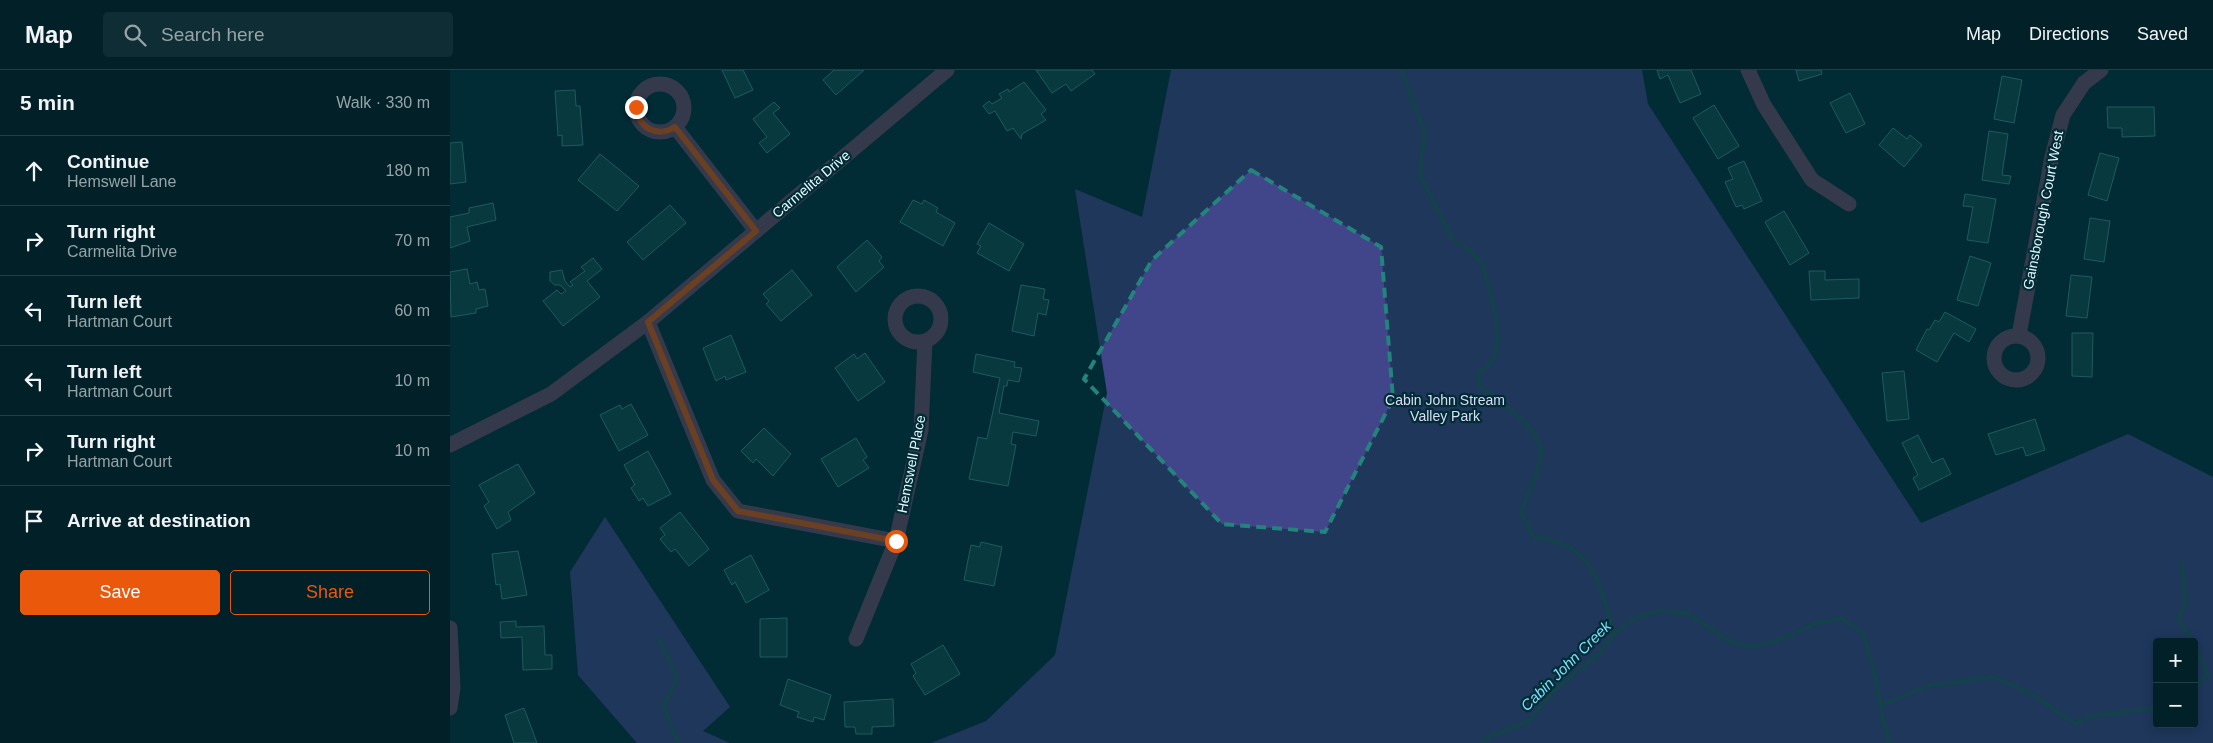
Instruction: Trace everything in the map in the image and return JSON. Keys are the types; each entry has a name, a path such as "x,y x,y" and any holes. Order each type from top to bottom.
{"street":[{"name":"Carmelita Drive","path":"450,445 551,394 648,322 947,70"},
{"path":"1748,70 1764,105 1812,180 1849,204"},
{"name":"Gainsborough Court West","path":"2019,335 2052,157 2063,115 2084,83 2101,70"},
{"path":"675,127 756,231"},
{"path":"648,322 713,480 738,511 896,541"},
{"name":"Hemswell Place","path":"856,639 896,541 921,430 925,341"},
{"path":"450,628 453,688 450,708"}],"highlighted area":[{"path":"1251,170 1381,247 1393,399 1325,532 1222,524 1084,379 1152,260"}],"green space":[{"name":"Cabin John Stream Valley Park","path":"1171,70 1642,70 1648,104 1921,523 2128,434 2213,477 2213,743 931,743 986,721 1055,655 1107,393 1075,189 1142,217"},
{"path":"605,517 730,707 703,731 730,743 637,743 578,675 570,572"}],"building":[{"path":"722,70 743,70 753,90 735,98"},
{"path":"834,70 864,70 836,95 823,80"},
{"path":"1036,70 1092,70 1095,74 1071,91 1066,84 1052,93"},
{"path":"1657,70 1691,70 1701,94 1680,103 1668,75 1660,79"},
{"path":"1796,70 1821,70 1822,74 1799,81"},
{"path":"2002,76 2022,80 2014,123 1994,119"},
{"path":"1024,82 1046,110 1041,114 1046,120 1022,134 1021,139 1013,128 1007,131 995,111 989,114 983,106 989,101 992,104 1002,98 999,94 1008,89 1009,92"},
{"path":"575,90 576,106 580,106 583,145 562,146 562,135 558,136 555,91"},
{"path":"1850,93 1865,124 1846,133 1830,103"},
{"path":"774,102 780,108 773,113 790,134 767,153 759,143 767,137 753,119"},
{"path":"1714,105 1739,146 1718,159 1693,118"},
{"path":"2107,107 2154,107 2155,136 2122,137 2122,128 2108,128"},
{"path":"1893,128 1907,139 1910,135 1922,145 1904,167 1879,145"},
{"path":"1989,131 2008,134 2002,175 2011,176 2009,184 1982,180"},
{"path":"462,142 466,182 450,184 450,143"},
{"path":"2100,153 2119,158 2107,201 2088,195"},
{"path":"600,154 639,186 617,211 578,180"},
{"path":"1744,161 1762,201 1744,209 1742,205 1736,207 1725,182 1733,179 1728,168"},
{"path":"1965,194 1996,199 1988,243 1967,240 1973,207 1963,206"},
{"path":"913,200 922,204 924,200 938,208 936,212 955,223 943,246 900,222"},
{"path":"493,203 496,220 467,227 470,241 450,248 450,217 469,213 469,208"},
{"path":"670,205 686,223 643,260 627,242"},
{"path":"1784,211 1809,253 1790,265 1765,222"},
{"path":"2090,218 2110,221 2104,262 2084,259"},
{"path":"989,223 1024,244 1009,271 977,253 981,246 977,244"},
{"path":"867,240 882,257 879,261 884,267 856,292 837,267"},
{"path":"1970,256 1991,263 1978,306 1957,300"},
{"path":"593,258 602,269 587,281 600,297 563,326 543,301 557,290 561,294 566,291 560,285 555,285 550,281 550,272 562,270 565,281 570,287 573,285 570,282 585,271 581,267"},
{"path":"467,269 470,284 477,282 479,290 485,289 488,306 476,309 476,313 451,317 450,272"},
{"path":"792,270 812,295 781,321 766,304 769,301 763,294"},
{"path":"1809,271 1825,271 1825,280 1859,279 1859,298 1811,300"},
{"path":"2071,275 2092,277 2087,318 2066,316"},
{"path":"1021,285 1045,289 1043,299 1049,300 1046,315 1038,313 1034,336 1012,331"},
{"path":"1945,312 1976,329 1969,342 1954,333 1937,362 1916,350 1927,329 1929,330 1935,320 1939,322"},
{"path":"2072,333 2093,333 2092,377 2072,376"},
{"path":"731,335 746,372 726,380 725,376 716,381 703,348"},
{"path":"865,353 885,382 858,401 835,368 854,354 857,359"},
{"path":"976,354 1015,362 1014,367 1022,368 1019,382 1008,380 1007,386 1004,386 999,413 1039,421 1036,436 1013,432 1011,444 1016,445 1008,486 969,479 978,437 987,439 1000,378 973,372"},
{"path":"1904,371 1909,419 1887,421 1882,373"},
{"path":"631,404 648,435 619,451 600,415 620,405 622,409"},
{"path":"2035,419 2045,450 2026,456 2023,447 1996,455 1988,434"},
{"path":"764,428 791,454 773,476 756,459 753,463 741,451"},
{"path":"1918,435 1932,463 1943,458 1951,474 1919,490 1913,478 1918,475 1902,443"},
{"path":"856,438 867,457 863,460 869,468 838,487 821,459"},
{"path":"648,451 671,494 648,506 643,498 639,501 631,488 635,485 624,465"},
{"path":"518,464 535,493 508,512 511,520 497,529 484,506 489,502 479,485"},
{"path":"680,512 709,549 689,566 675,549 671,552 660,539 665,535 660,528"},
{"path":"981,542 1002,547 994,586 964,580 971,545 980,547"},
{"path":"518,551 527,595 502,599 500,584 496,585 492,554"},
{"path":"751,555 769,590 746,603 735,582 732,585 724,570"},
{"path":"787,618 787,657 760,657 760,619"},
{"path":"516,621 516,627 544,626 545,655 552,655 552,669 523,670 522,637 501,638 500,622"},
{"path":"943,645 960,674 925,695 913,676 916,673 911,664"},
{"path":"788,679 831,695 824,720 814,717 813,722 797,717 799,712 780,705"},
{"path":"893,699 894,726 872,727 872,734 856,734 855,727 845,727 844,702"},
{"path":"524,708 537,743 514,743 505,715"}],"waterway":[{"path":"1401,70 1424,130 1420,175 1452,238 1470,251 1483,265 1497,321 1498,340 1494,358 1486,368 1478,373 1479,386 1517,415 1534,434 1539,443 1541,453 1538,468 1521,512 1533,536 1563,544 1584,559 1592,570 1603,595 1613,635"},
{"path":"2182,562 2185,606 2178,617 2190,638"},
{"name":"Cabin John Creek","path":"1481,743 1487,738 1529,721 1556,689 1600,653 1613,635 1636,618 1660,611 1687,613 1731,642 1753,647 1782,639 1817,623 1841,618 1863,633 1873,668 1888,741 1893,743"},
{"path":"659,640 677,677 664,707 678,743"},
{"path":"2198,653 2208,674 2198,685"},
{"path":"1881,705 1928,686 1993,677 2030,693 2076,724 2091,716 2153,708"}],"route":[{"path":"636,107 636,114 639,120 649,130 662,132 675,127 756,231 648,322 713,480 738,511 896,541"}]}
